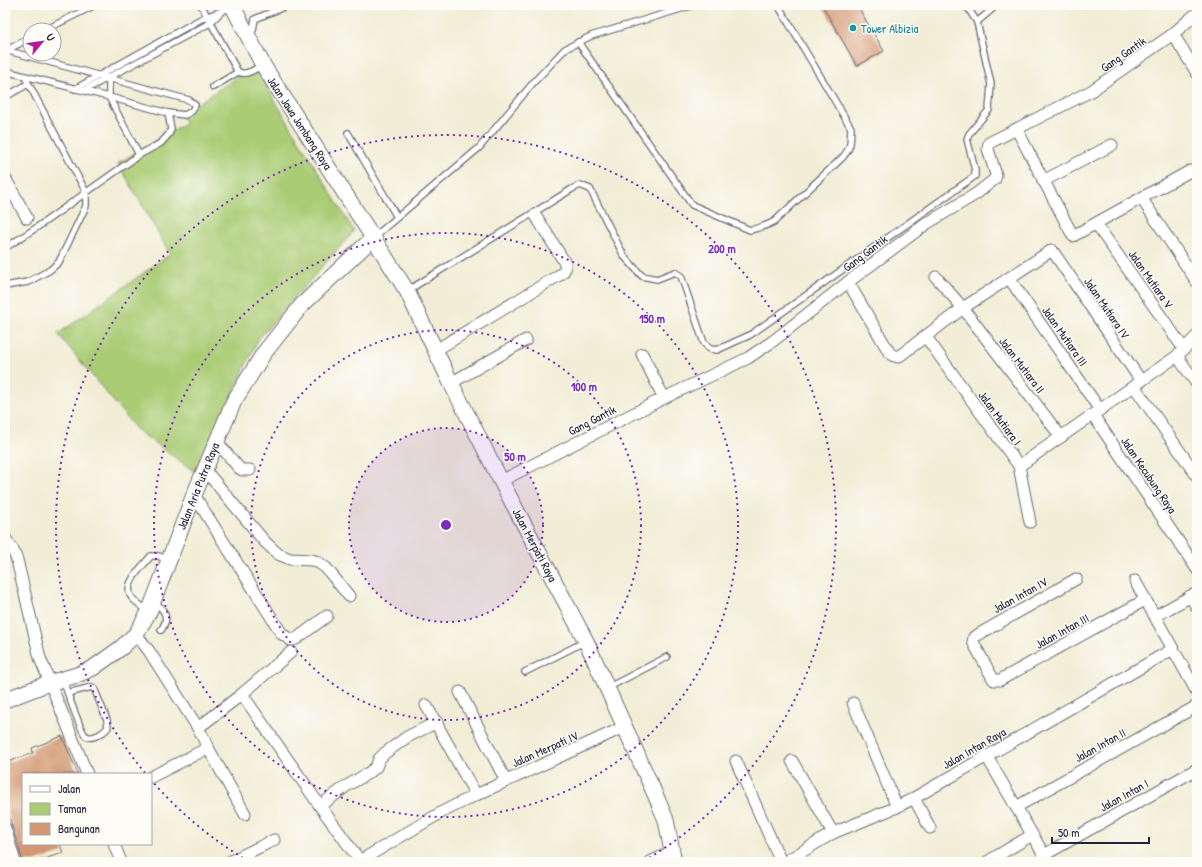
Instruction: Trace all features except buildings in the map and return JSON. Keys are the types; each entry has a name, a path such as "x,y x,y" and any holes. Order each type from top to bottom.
{"main road":[{"name":"Jalan Jawa Jombang Raya","path":"230,7 247,34 263,65 374,237"},
{"name":"Jalan Merpati Raya","path":"374,237 407,291 451,383 501,481 586,641 663,814 673,857"},
{"name":"Jalan Aria Putra Raya","path":"5,700 56,681 77,675 102,662 121,648 136,634 151,606 194,495 234,401 264,353 302,305 374,237"}],"street":[{"name":"Gang Gantik","path":"501,481 664,398 748,358 773,341 848,282 926,224 976,194 995,178 996,175 988,145 1091,91 1174,34 1197,13"},
{"path":"1174,34 1197,73"},
{"path":"1017,130 1073,236 1190,171"},
{"path":"1043,180 1112,145"},
{"path":"5,178 28,218"},
{"path":"1142,199 1197,282"},
{"path":"436,350 561,274 565,270 565,263 536,216"},
{"name":"Jalan Mutiara V","path":"1096,224 1181,353 1197,384"},
{"name":"Jalan Mutiara IV","path":"1009,278 1052,250 1197,476"},
{"name":"Jalan Mutiara II","path":"936,277 963,308 1061,437"},
{"path":"848,282 892,355 898,357 926,338 963,308 1009,278"},
{"name":"Jalan Mutiara III","path":"1009,278 1096,412"},
{"path":"1019,466 1181,353 1197,336"},
{"name":"Jalan Mutiara I","path":"926,338 1019,466 1030,522"},
{"path":"451,383 526,340"},
{"path":"642,354 664,398"},
{"name":"Jalan Kecubung Raya","path":"1096,412 1197,569"},
{"path":"217,442 239,468 242,470 250,470"},
{"path":"205,470 265,542 278,554 290,559 312,560 319,563 326,568 349,596"},
{"path":"194,495 282,634 292,640 296,639 327,616"},
{"path":"5,538 13,550 17,560 40,658 56,681 87,773"},
{"name":"Jalan Intan IV","path":"992,677 973,642 976,634 1076,579"},
{"path":"1135,581 1197,692"},
{"path":"1155,616 1194,594 1197,607"},
{"name":"Jalan Intan III","path":"992,677 997,681 1000,680 1145,600"},
{"path":"136,634 149,651 198,728 245,814"},
{"name":"Jalan Intan Raya","path":"786,862 833,833 897,807 914,798 986,755 1173,649"},
{"path":"198,728 242,694 291,652"},
{"path":"460,692 506,781"},
{"path":"242,694 359,861"},
{"path":"852,703 897,807"},
{"path":"426,705 437,722 476,795"},
{"name":"Jalan Intan II","path":"1016,807 1197,706"},
{"path":"320,806 345,787 370,772 376,767 379,759 384,753 407,737 437,722"},
{"name":"Jalan Merpati IV","path":"359,861 442,812 624,727"},
{"path":"152,776 204,750 206,748 206,744"},
{"path":"986,755 1047,859"},
{"path":"736,761 781,862"},
{"path":"792,761 833,833"},
{"name":"Jalan Intan I","path":"1047,859 1197,770"},
{"path":"914,798 930,828"},
{"path":"5,828 15,862"},
{"path":"987,862 1032,835"},
{"path":"229,862 274,840"},
{"path":"114,845 121,862"},
{"path":"650,862 673,857"}],"lane":[{"path":"61,22 95,5"},
{"path":"201,5 238,72"},
{"path":"247,34 253,30 255,19 288,5"},
{"path":"374,237 479,148 532,83 565,49 591,36 694,5"},
{"path":"578,42 692,205 750,230 768,226 776,221 850,149 851,128 778,5"},
{"path":"407,291 580,185 590,189 624,256 642,276 657,279 675,272 681,276 704,343 710,349 717,350 750,335 975,176 975,170 967,139 969,134 989,110 991,84 977,22 966,5"},
{"path":"977,22 997,5"},
{"path":"75,89 206,16 230,7"},
{"path":"85,90 210,23 230,7"},
{"path":"6,50 22,42"},
{"path":"5,71 75,89 85,90 168,114 185,116 192,112 195,105 190,100 6,50"},
{"path":"213,87 238,72 251,72 263,65"},
{"path":"5,286 28,282 50,270 59,262 86,206 86,192 25,77"},
{"path":"108,78 109,97 139,155"},
{"path":"5,97 28,84"},
{"path":"5,248 36,228 139,155 161,143 169,134 171,129 168,114"},
{"path":"348,133 398,218"},
{"path":"161,630 165,625 166,617 161,607 151,606 132,598 128,589 131,581 151,556 159,556 169,561"},
{"path":"525,672 586,641"},
{"path":"607,688 667,657"},
{"path":"56,681 68,693 84,734 87,737 91,737 106,730 108,727 107,720 94,688 92,687 68,693"}],"green space":[{"path":"254,66 354,231 259,338 195,472 137,430 58,334 170,254 118,163 186,123 180,115"}],"place":[{"name":"Tower Albizia","path":"853,28"}]}
